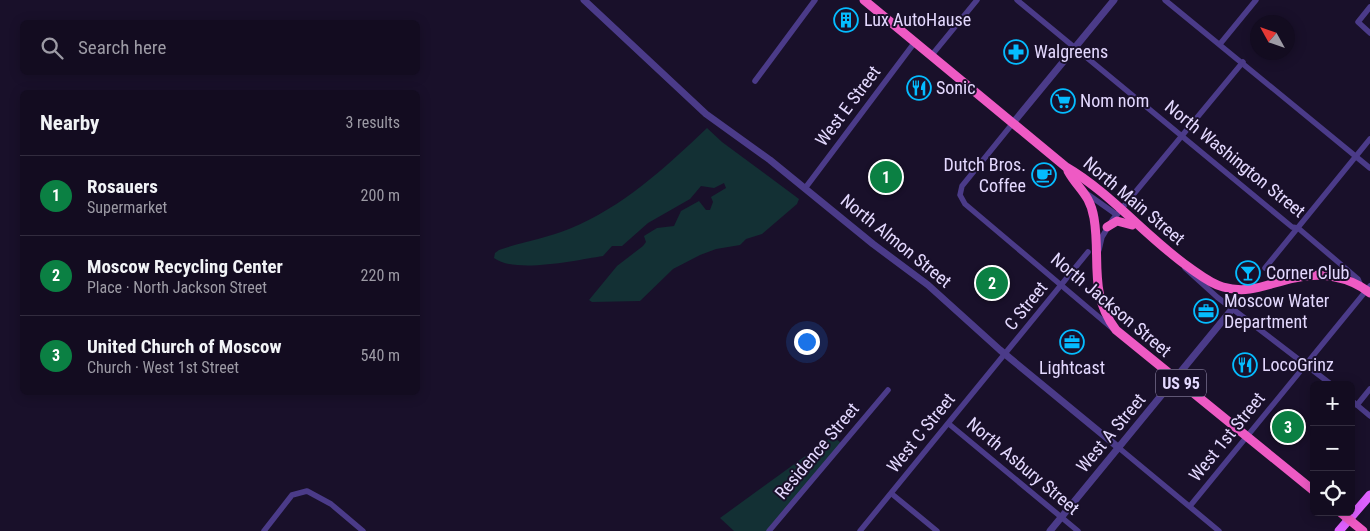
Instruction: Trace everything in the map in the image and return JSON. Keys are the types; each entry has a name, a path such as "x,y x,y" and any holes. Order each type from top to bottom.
{"highway":[{"name":"North Main Street","path":"864,0 1066,167 1085,178 1118,213 1149,235 1180,261 1215,284 1224,288 1252,290 1308,276 1351,281 1367,289"},
{"name":"North Main Street","path":"1066,167 1083,190 1094,218 1097,289 1102,308 1116,330"},
{"path":"1107,228 1113,223 1123,221 1149,235"},
{"name":"North Jackson Street","path":"1116,330 1246,436"},
{"name":"US 95","path":"1246,436 1310,488"},
{"path":"1345,516 1363,531"}],"main road":[{"path":"1339,531 1370,495"}],"street":[{"name":"North Almon Street","path":"584,0 706,114 806,187 873,244 946,299 1005,354 1219,531"},
{"path":"755,81 814,0"},
{"path":"931,56 977,0"},
{"name":"North Washington Street","path":"1018,0 1292,227 1298,228 1358,278 1367,289"},
{"path":"1013,123 1114,0"},
{"path":"1165,0 1370,168"},
{"path":"1220,44 1256,0"},
{"path":"1370,7 1358,22 1370,33"},
{"name":"West E Street","path":"806,187 915,42"},
{"path":"1096,265 1107,228 1242,62"},
{"name":"North Jackson Street","path":"1013,123 962,186 960,195 965,204 1062,285 1102,322 1116,330"},
{"path":"1265,268 1370,140"},
{"name":"North Main Street","path":"1083,190 1118,213"},
{"name":"C Street","path":"1005,354 1088,252"},
{"name":"North Main Street","path":"1180,261 1204,286 1327,381"},
{"name":"West 1st Street","path":"1190,506 1367,289"},
{"name":"West A Street","path":"1050,531 1234,308"},
{"name":"West C Street","path":"860,531 1005,354"},
{"path":"1370,389 1357,405 1370,416"},
{"name":"Residence Street","path":"769,531 888,390"},
{"name":"North Asbury Street","path":"949,424 1078,531"},
{"path":"264,531 292,495 307,490 331,504 363,531"},
{"path":"892,494 937,531"}],"green space":[{"path":"707,128 722,142 799,199 797,204 762,234 746,239 740,245 716,249 700,255 673,269 640,301 592,302 589,300 617,266 643,246 646,242 644,236 657,228 674,226 681,211 699,201 706,210 710,210 713,202 711,197 726,188 724,183 714,188 701,186 690,199 648,223 622,246 612,246 603,256 563,263 531,265 504,263 494,258 495,253 499,250 561,232 607,210 659,172"},
{"path":"833,436 843,445 769,531 734,531 720,518"}],"place":[{"name":"Lux AutoHause","path":"846,20"},
{"name":"Walgreens","path":"1016,52"},
{"name":"Sonic","path":"919,88"},
{"name":"Nom nom","path":"1063,101"},
{"name":"Dutch Bros. Coffee","path":"1044,175"},
{"name":"Rosauers","path":"886,177"},
{"name":"Corner Club","path":"1248,273"},
{"name":"Moscow Recycling Center","path":"992,283"},
{"name":"Moscow Water Department","path":"1206,311"},
{"name":"Lightcast","path":"1072,342"},
{"name":"LocoGrinz","path":"1245,365"},
{"name":"United Church of Moscow","path":"1288,427"}]}
